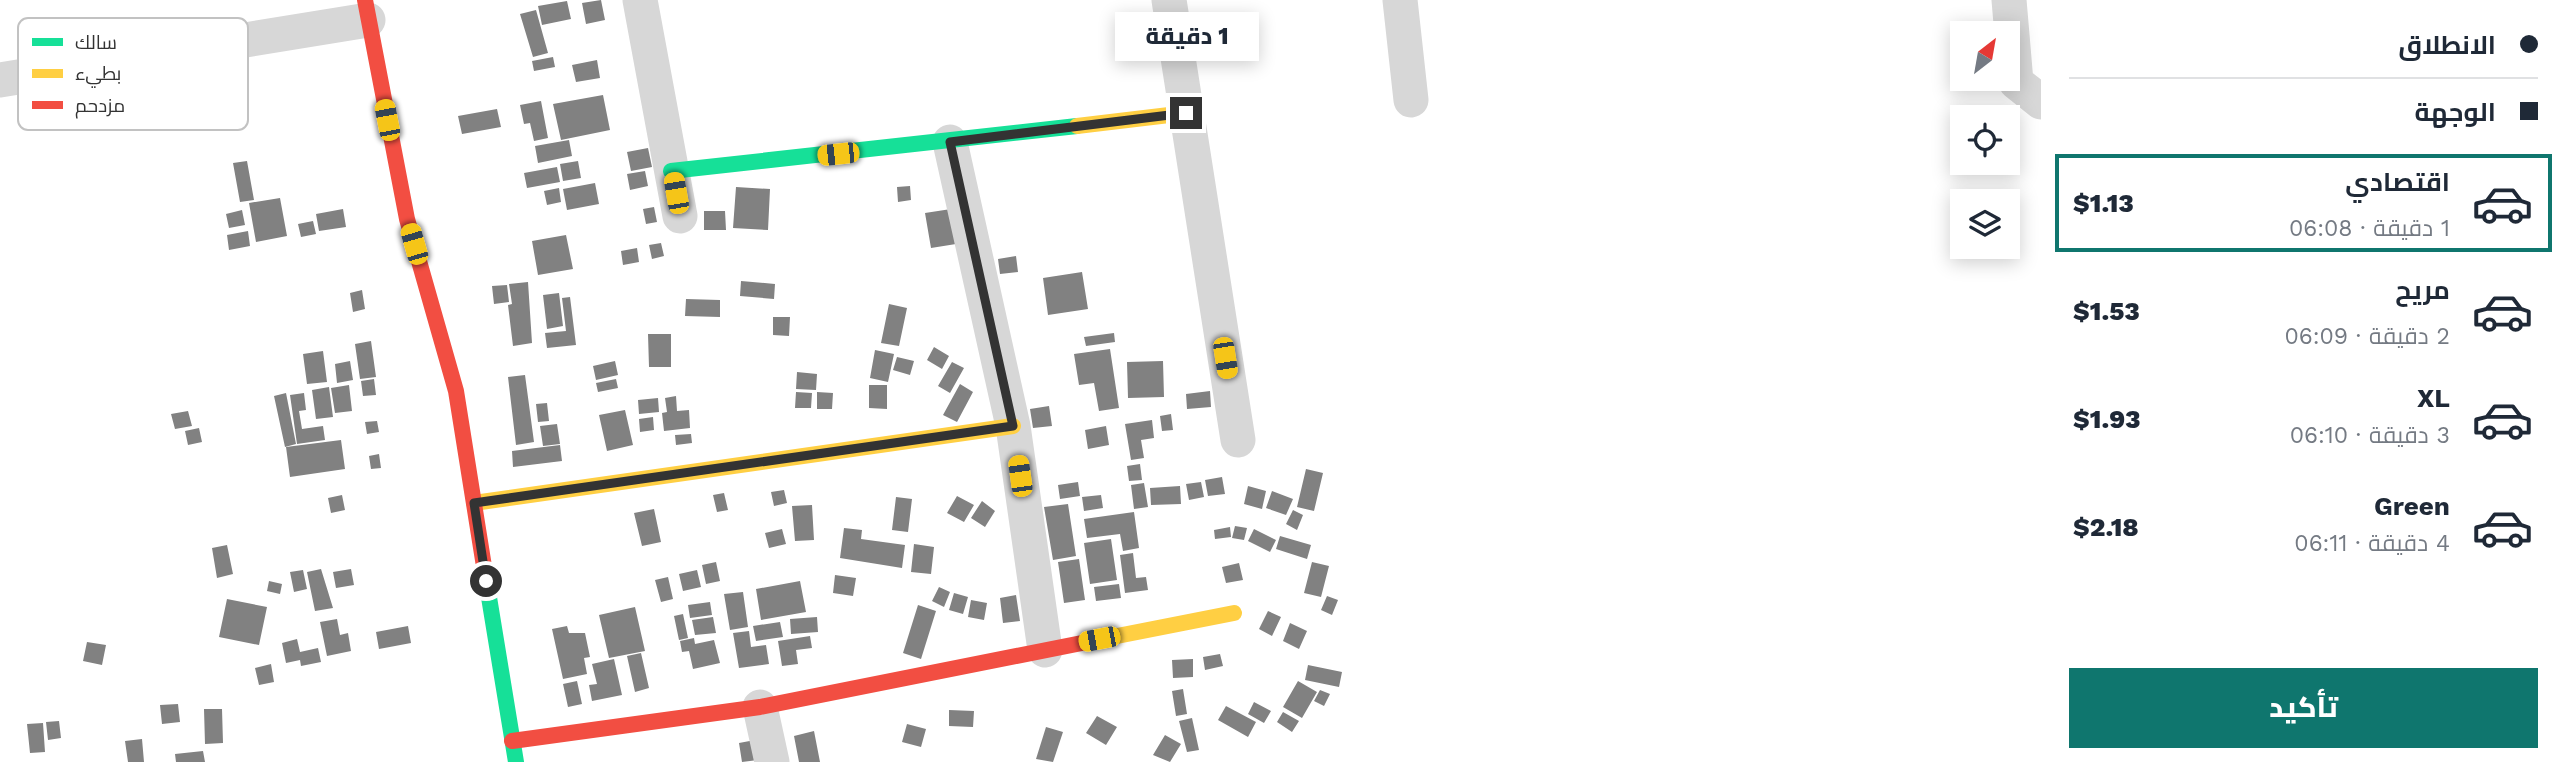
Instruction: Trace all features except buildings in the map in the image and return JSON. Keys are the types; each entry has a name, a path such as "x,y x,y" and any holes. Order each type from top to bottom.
{"street":[{"path":"640,0 680,216"},
{"path":"1169,0 1238,440"},
{"path":"1400,0 1411,100"},
{"path":"2009,0 2015,82 2041,102"},
{"path":"248,33 366,10 407,219 456,391 516,762"},
{"path":"0,80 18,77"},
{"path":"671,171 950,142 1186,113"},
{"path":"950,142 1013,426 1045,650"},
{"path":"474,503 1013,426"},
{"path":"512,741 760,707 1234,612"},
{"path":"760,707 772,762"}],"traffic: fast":[{"path":"671,171 1077,126"},
{"path":"486,579 516,762"}],"traffic: slow":[{"path":"1077,126 1186,113"},
{"path":"474,503 1013,426"},
{"path":"1112,637 1234,613"}],"traffic: jam":[{"path":"365,0 407,219 456,391 486,579"},
{"path":"512,741 760,707 1112,637"}],"route":[{"path":"486,581 474,503 1013,426 950,142 1186,113"}]}
